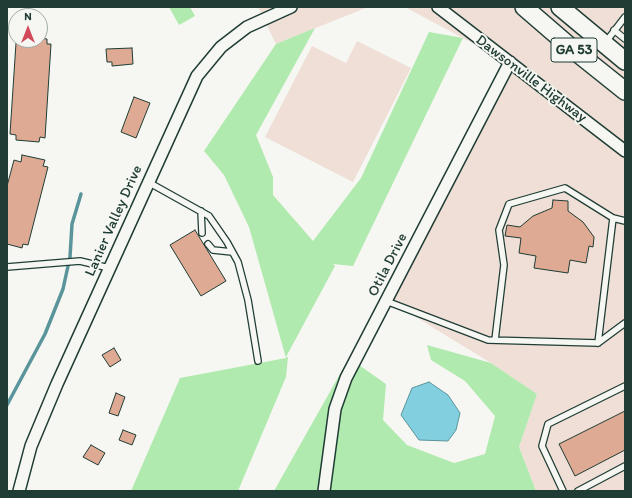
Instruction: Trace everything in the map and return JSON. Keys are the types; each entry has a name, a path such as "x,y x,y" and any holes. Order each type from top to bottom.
{"main road":[{"name":"GA 53","path":"524,7 574,51 625,91"},
{"name":"GA 53","path":"560,7 625,61"}],"street":[{"name":"Lanier Valley Drive","path":"19,491 31,446 109,268 197,76 221,47 247,27 292,7"},
{"name":"Dawsonville Highway","path":"438,7 625,151"},
{"name":"Otila Drive","path":"324,491 335,409 346,378 510,62"}],"lane":[{"path":"604,44 625,17"},
{"path":"614,30 625,39"},
{"path":"148,182 209,216 232,252 238,262 248,300 258,361"},
{"path":"495,340 504,265 499,230 509,204 565,188 613,218 625,221"},
{"path":"202,211 202,233"},
{"path":"598,343 613,218"},
{"path":"208,244 213,250 232,252"},
{"path":"7,267 80,261 109,268"},
{"path":"386,301 488,340 598,343 625,323"},
{"path":"563,491 542,446 548,424 625,386"},
{"path":"578,491 625,466"}],"shaded area":[{"path":"258,7 368,7 276,44"},
{"path":"405,7 625,7 625,491 536,491 519,447 537,394 491,363 383,297 504,60"},
{"path":"357,41 411,68 353,182 265,137 312,46 346,63"}],"green space":[{"path":"169,7 190,7 195,16 179,25"},
{"path":"315,28 256,135 273,177 273,195 313,241 361,178 429,32 463,38 353,266 333,264 335,266 286,357 288,357 286,377 238,491 131,491 180,378 286,358 249,227 224,175 204,151 276,44"},
{"path":"427,345 491,363 537,394 519,447 536,491 274,491 349,358 386,384 383,420 407,445 454,463 485,454 495,416 465,381 431,360"}],"water":[{"path":"429,382 448,395 460,413 456,430 448,441 419,440 401,415 412,388"}],"building":[{"path":"48,44 51,44 45,138 40,137 39,142 16,140 16,135 10,134 16,48 48,48"},
{"path":"132,48 133,64 112,66 112,62 107,62 106,49"},
{"path":"134,97 150,103 136,138 121,132"},
{"path":"22,155 45,160 43,166 48,167 28,245 23,244 22,248 7,244 7,186 14,160 21,162"},
{"path":"553,200 568,201 568,211 583,222 594,237 593,247 589,246 586,263 570,260 568,273 534,268 536,256 519,253 521,238 505,236 507,225 520,227 533,216 552,208"},
{"path":"195,230 226,281 201,296 170,245"},
{"path":"114,348 121,360 110,367 102,355"},
{"path":"116,393 125,397 118,416 109,413"},
{"path":"625,411 625,450 575,476 559,444"},
{"path":"123,430 136,435 132,445 119,440"},
{"path":"91,445 105,453 98,465 83,457"}],"waterway":[{"path":"7,405 45,334 63,289 70,257 72,224 81,194"}]}
